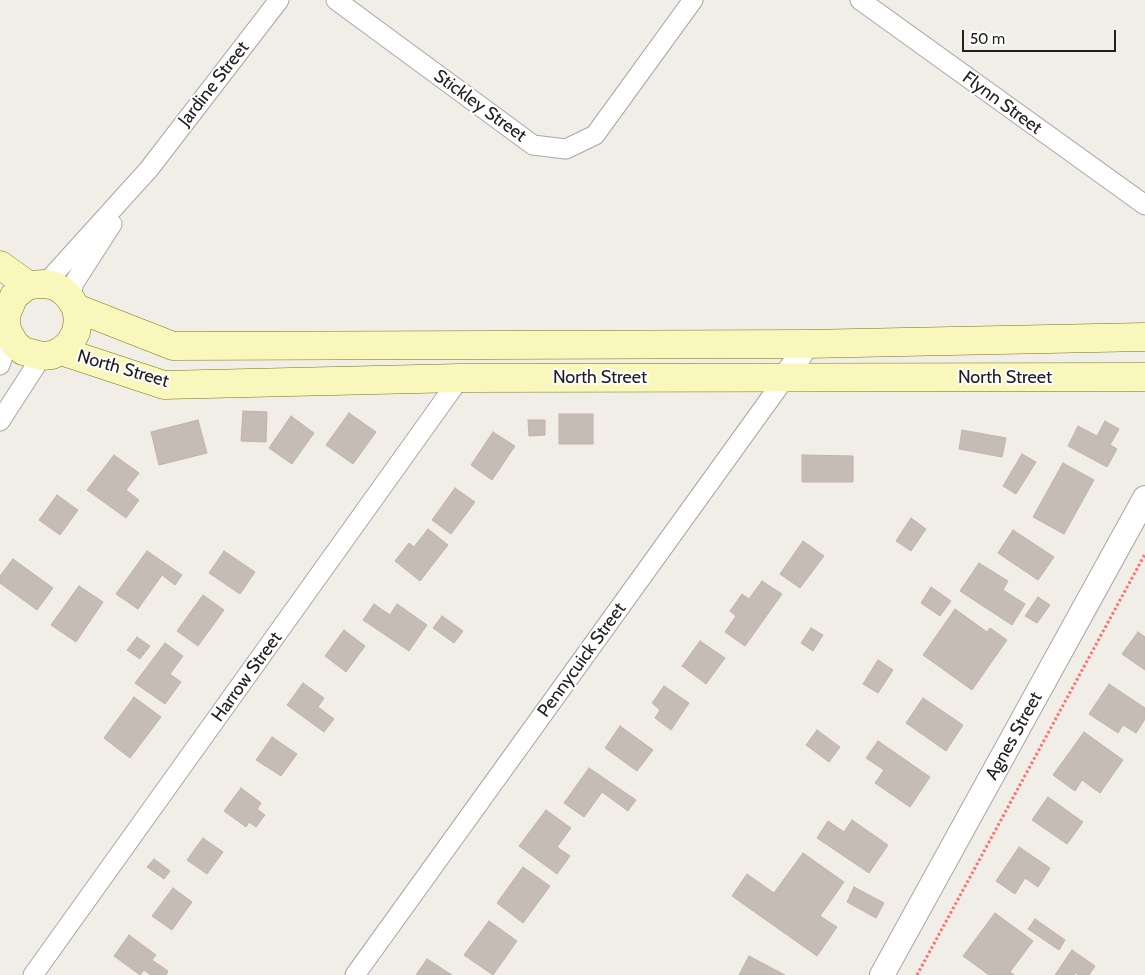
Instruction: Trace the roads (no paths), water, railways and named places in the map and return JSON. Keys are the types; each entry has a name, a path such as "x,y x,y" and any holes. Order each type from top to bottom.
{"main road":[{"name":"North Street","path":"0,265 36,284 55,286 63,291 73,303 78,320 76,332 70,343 51,353"},
{"path":"5,321 14,296 36,284"},
{"name":"North Street","path":"73,303 173,346 807,344 1145,337"},
{"name":"North Street","path":"5,321 23,351 51,353 164,385 460,378 1145,377"}],"street":[{"name":"Jardine Street","path":"73,303 74,283 149,168 279,0"},
{"name":"Stickley Street","path":"336,0 533,145 566,149 595,135 693,0"},
{"name":"Flynn Street","path":"860,0 1145,206"},
{"name":"Jardine Street","path":"36,284 149,168"},
{"path":"0,365 5,321"},
{"name":"Pennycuick Street","path":"355,975 785,378 807,344"},
{"path":"0,421 51,353"},
{"name":"Harrow Street","path":"33,975 460,378"},
{"name":"Agnes Street","path":"882,975 1145,498"}]}
